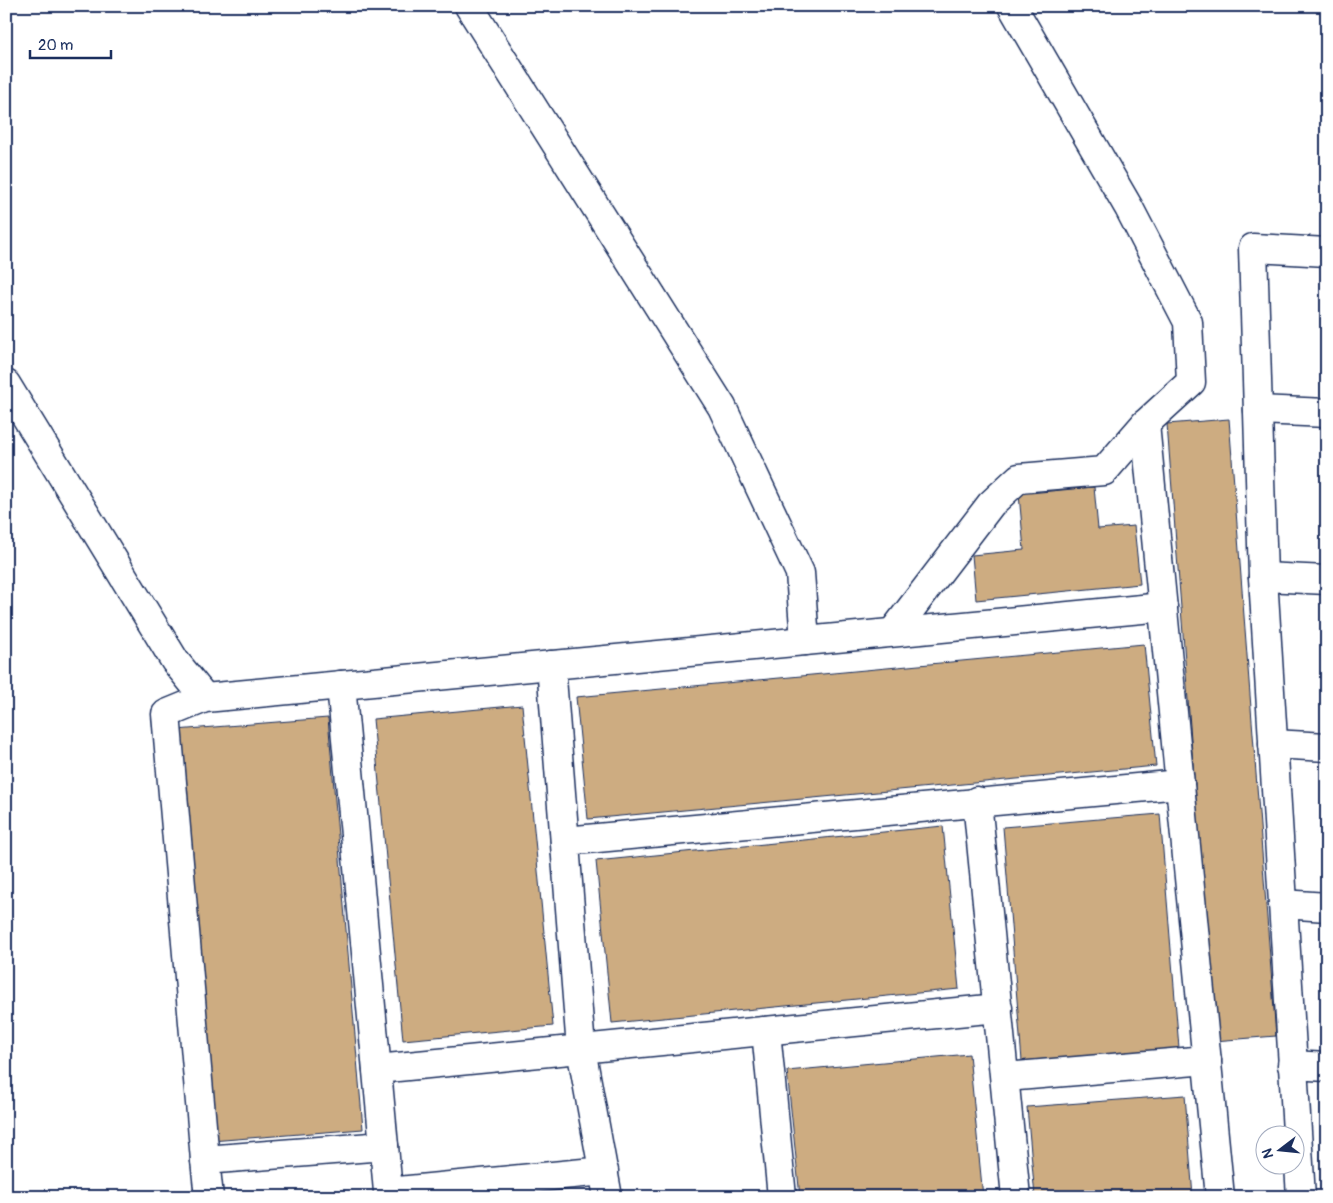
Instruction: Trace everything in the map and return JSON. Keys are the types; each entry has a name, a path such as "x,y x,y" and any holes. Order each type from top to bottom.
{"street":[{"path":"469,6 722,407 800,573 805,641"},
{"path":"893,632 991,504 1019,478 1104,471 1145,424 1190,382 1188,322 1129,208 1012,6"},
{"path":"1301,1197 1263,577 1253,248 1327,252"},
{"path":"6,384 176,661 205,698"},
{"path":"1258,410 1327,413"},
{"path":"1145,424 1220,1197"},
{"path":"1263,577 1327,580"},
{"path":"209,1197 166,714 205,698 1163,607"},
{"path":"341,685 388,1192 606,1184 581,1049 552,665"},
{"path":"1273,744 1327,747"},
{"path":"565,841 977,801 1180,784"},
{"path":"977,801 1016,1197"},
{"path":"1283,904 1327,907"},
{"path":"377,1069 998,1008"},
{"path":"766,1030 782,1197"},
{"path":"1004,1077 1207,1060"},
{"path":"1292,1066 1327,1067"},
{"path":"205,1160 384,1146"}],"building":[{"path":"1229,419 1276,1036 1214,1041 1167,424"},
{"path":"1094,487 1098,529 1134,526 1140,584 976,600 972,555 1024,550 1019,494"},
{"path":"1144,644 1156,766 588,819 576,697"},
{"path":"522,705 553,1026 403,1040 373,719"},
{"path":"328,718 363,1129 211,1141 176,730"},
{"path":"1160,814 1179,1048 1022,1061 1003,827"},
{"path":"943,826 959,989 612,1023 596,861"},
{"path":"969,1054 983,1197 800,1197 787,1071"},
{"path":"1185,1095 1193,1197 1035,1197 1027,1107"}]}
